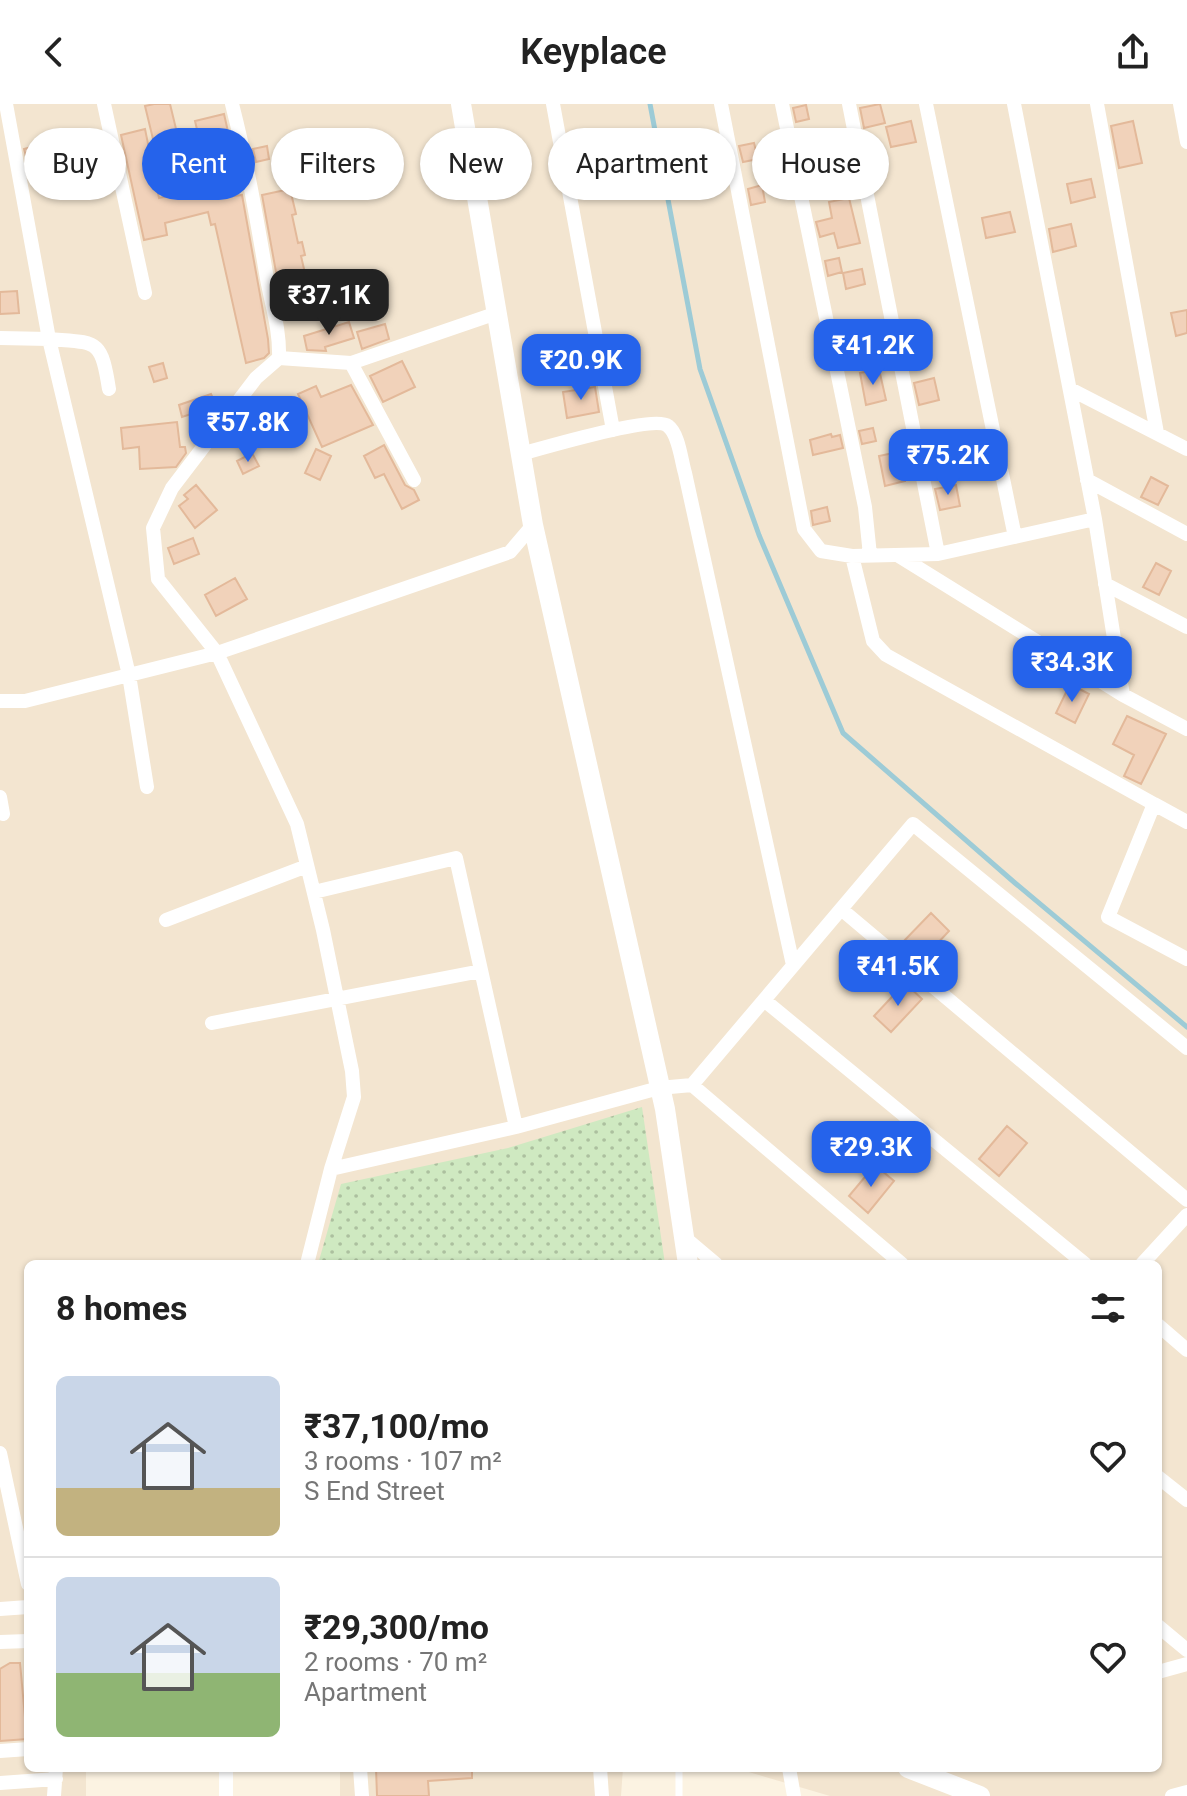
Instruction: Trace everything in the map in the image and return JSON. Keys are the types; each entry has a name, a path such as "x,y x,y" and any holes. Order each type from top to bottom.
{"street":[{"path":"6,104 49,339 129,675 147,787"},
{"path":"104,104 145,293"},
{"path":"232,104 249,168 268,284 280,334 279,358"},
{"path":"461,104 533,525 665,1109 687,1260"},
{"path":"553,104 613,430"},
{"path":"721,104 804,529 821,551 852,556 938,554 1095,519"},
{"path":"782,104 865,507 870,555"},
{"path":"849,104 938,554"},
{"path":"926,104 1015,537"},
{"path":"1014,104 1095,519 1123,695"},
{"path":"1097,104 1157,433"},
{"path":"1180,104 1187,142"},
{"path":"308,1260 331,1169 354,1097 337,999 297,824 217,653 158,579 153,528 172,488 256,378 279,358 351,363 497,313"},
{"path":"0,338 90,342 100,350 105,361 109,389"},
{"path":"351,363 414,480"},
{"path":"1070,389 1187,449"},
{"path":"521,454 613,430 659,422 673,432 685,473 793,965"},
{"path":"1087,480 1187,534"},
{"path":"0,701 25,701 217,653 510,552 533,525"},
{"path":"897,555 1123,695 1187,729"},
{"path":"852,556 873,641 886,655 1187,822"},
{"path":"1105,584 1187,627"},
{"path":"0,797 3,814"},
{"path":"1154,804 1108,917 1187,959"},
{"path":"331,1169 516,1127 659,1088 692,1085 913,824 1187,1048"},
{"path":"314,892 456,858 516,1127"},
{"path":"166,920 307,866"},
{"path":"841,909 1187,1200"},
{"path":"212,1023 481,971"},
{"path":"764,1000 1080,1260"},
{"path":"692,1085 897,1260"},
{"path":"1146,1260 1187,1215"},
{"path":"684,1237 711,1260"},
{"path":"1162,1328 1187,1350"},
{"path":"0,1453 24,1565"},
{"path":"1162,1480 1187,1500"},
{"path":"0,1609 24,1607"},
{"path":"1162,1629 1187,1650"},
{"path":"0,1642 24,1641"},
{"path":"1162,1671 1187,1664"},
{"path":"0,1751 24,1749"},
{"path":"226,1772 226,1796"},
{"path":"360,1772 362,1796"},
{"path":"600,1772 602,1796"},
{"path":"790,1772 794,1796"},
{"path":"918,1772 980,1796"},
{"path":"0,1783 56,1774 54,1796"},
{"path":"1172,1796 1187,1792"}],"lane":[{"path":"679,1772 679,1796"}],"shaded area":[{"path":"0,104 1187,104 1187,1796 830,1796 749,1772 1162,1772 1162,1260 24,1260 24,1772 86,1772 86,1796 0,1796"},
{"path":"340,1772 623,1772 621,1796 340,1796"}],"green space":[{"path":"642,1107 664,1260 319,1260 341,1184 508,1148"}],"building":[{"path":"170,104 176,128 150,128 145,106"},
{"path":"880,104 885,123 864,128 860,108"},
{"path":"806,105 809,119 796,122 793,108"},
{"path":"224,114 227,128 197,128 195,121"},
{"path":"911,121 916,142 891,147 889,128 886,127"},
{"path":"1133,121 1142,163 1119,168 1111,126"},
{"path":"142,130 142,200 243,200 268,339 269,353 264,358 246,363 215,224 211,225 208,212 165,223 167,235 144,240 126,158 126,134"},
{"path":"752,143 752,160 743,162 739,146"},
{"path":"267,146 269,159 256,162 255,149"},
{"path":"1091,179 1095,197 1071,203 1067,184"},
{"path":"752,188 752,200 765,202 751,205 748,189"},
{"path":"271,193 271,200 293,200 296,214 292,215 298,243 302,242 305,255 301,256 310,295 355,275 362,291 299,319 291,292 280,294 262,195"},
{"path":"849,200 860,243 838,248 834,233 820,237 816,222 832,218 829,202"},
{"path":"1010,212 1015,232 986,238 982,218"},
{"path":"1071,224 1076,246 1053,252 1049,229"},
{"path":"839,258 842,272 828,276 825,261"},
{"path":"862,269 865,284 846,289 843,273"},
{"path":"17,291 19,313 0,314 0,292"},
{"path":"1187,310 1187,333 1176,336 1171,313"},
{"path":"349,322 354,338 325,347 326,351 307,350 304,336"},
{"path":"385,324 389,339 362,349 357,332"},
{"path":"402,361 415,387 383,402 370,376"},
{"path":"163,363 167,378 154,382 149,367"},
{"path":"879,369 886,400 866,405 860,373"},
{"path":"934,378 939,400 919,405 914,383"},
{"path":"351,385 373,425 322,447 298,394 316,386 321,397"},
{"path":"595,387 599,412 567,418 563,392"},
{"path":"211,394 216,406 182,417 179,405"},
{"path":"276,398 286,407 258,438 248,429"},
{"path":"177,422 180,447 185,447 186,453 176,467 140,469 139,447 123,449 121,428"},
{"path":"873,428 876,441 862,444 859,431"},
{"path":"831,434 832,437 840,435 843,448 813,455 810,440"},
{"path":"384,445 405,485 414,490 419,500 402,509 384,474 375,478 364,456"},
{"path":"316,449 331,456 320,480 305,473"},
{"path":"898,452 905,481 885,486 879,456"},
{"path":"252,453 259,466 243,474 237,461"},
{"path":"1151,477 1168,486 1158,505 1141,497"},
{"path":"196,485 217,510 195,528 179,506 188,499 184,495"},
{"path":"956,485 960,506 940,510 935,489"},
{"path":"827,507 830,521 813,525 811,511"},
{"path":"193,538 199,554 174,564 168,548"},
{"path":"1156,563 1171,571 1159,595 1143,587"},
{"path":"235,578 247,599 216,616 205,595"},
{"path":"1070,684 1089,694 1075,723 1056,713"},
{"path":"1127,716 1166,734 1141,784 1124,776 1134,755 1113,744"},
{"path":"931,913 949,931 920,962 901,944"},
{"path":"905,983 922,999 891,1032 874,1016"},
{"path":"1007,1126 1027,1143 999,1176 979,1159"},
{"path":"875,1165 894,1181 868,1213 849,1196"},
{"path":"10,1663 20,1663 24,1739 0,1741 0,1669"},
{"path":"376,1772 472,1772 472,1778 428,1781 429,1796 377,1796"}],"waterway":[{"path":"650,104 700,369 759,535 843,733 1187,1027"}]}
